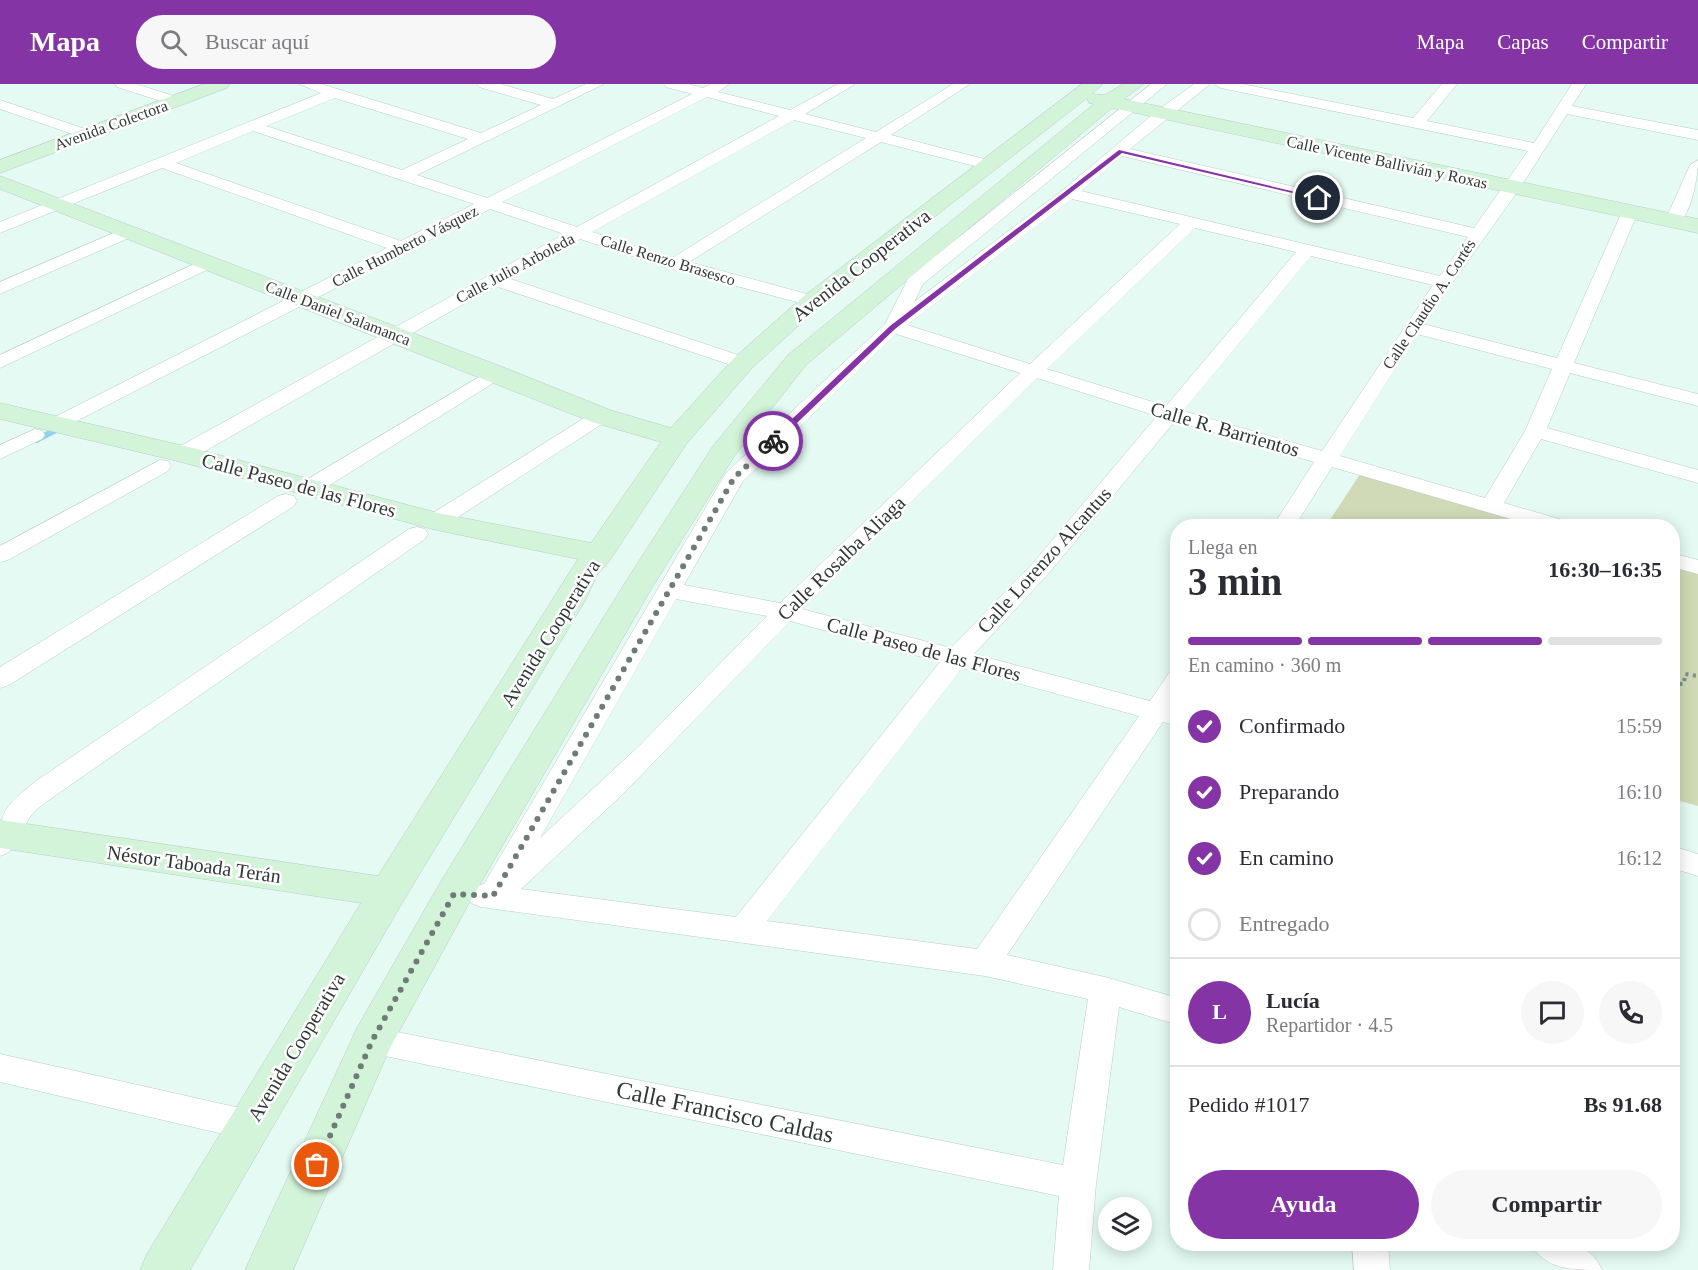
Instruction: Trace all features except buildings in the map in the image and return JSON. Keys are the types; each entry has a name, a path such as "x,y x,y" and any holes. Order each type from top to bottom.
{"street":[{"path":"122,84 175,101"},
{"name":"Avenida Colectora","path":"0,167 221,84"},
{"path":"306,84 482,138"},
{"path":"484,84 555,104"},
{"path":"403,175 597,84"},
{"path":"671,84 990,165"},
{"name":"Calle Humberto Vásquez","path":"0,453 722,84"},
{"name":"Calle Julio Arboleda","path":"0,555 392,334 495,280 848,84"},
{"path":"674,264 963,84"},
{"name":"Avenida Cooperativa","path":"164,1270 388,892 591,563 677,438 743,363 812,302 990,165 1093,94 1135,84"},
{"path":"893,327 915,281 1160,84"},
{"path":"493,896 734,478 893,327 1069,193 1163,113 1203,84"},
{"path":"1221,84 1538,148"},
{"path":"1417,123 1450,84"},
{"name":"Calle Claudio A. Cortés","path":"1289,519 1412,327 1512,188 1579,84"},
{"path":"1312,102 1325,90"},
{"path":"0,228 334,93"},
{"name":"Avenida Cooperativa","path":"273,1269 372,1041 454,894 638,586 711,471 797,360 1093,94"},
{"name":"Calle Vicente Ballivián y Roxas","path":"1093,94 1131,107 1698,226"},
{"path":"0,104 86,134"},
{"path":"1563,109 1698,135"},
{"name":"Calle Renzo Brasesco","path":"252,126 674,264 812,302"},
{"path":"1121,151 1477,234"},
{"path":"162,163 403,248"},
{"path":"1673,221 1697,171"},
{"name":"Calle Daniel Salamanca","path":"0,182 125,233 496,373 601,416 677,438"},
{"path":"1069,193 1443,282"},
{"path":"1491,507 1535,431 1630,212"},
{"name":"Calle Rosalba Aliaga","path":"493,896 561,840 615,788 785,612 1033,371 1192,222"},
{"path":"0,289 125,233"},
{"name":"Calle Lorenzo Alcantus","path":"742,932 957,657 1041,568 1307,250"},
{"path":"0,362 207,263"},
{"path":"495,280 743,363"},
{"name":"Calle R. Barrientos","path":"893,327 1171,414 1533,519"},
{"path":"1412,327 1698,400"},
{"path":"0,679 496,373"},
{"name":"Calle Paseo de las Flores","path":"0,411 45,430"},
{"path":"3,838 19,810 46,788 427,528 601,416"},
{"name":"Calle Paseo de las Flores","path":"0,426 45,430 172,460 427,528 591,563"},
{"path":"1535,431 1698,477"},
{"path":"1680,562 1698,567"},
{"name":"Calle Paseo de las Flores","path":"668,590 785,612 1167,713"},
{"path":"985,963 1167,713"},
{"name":"Néstor Taboada Terán","path":"3,838 388,892"},
{"path":"1680,859 1698,865"},
{"path":"454,894 493,896 742,932 985,963 1106,990 1170,1010"},
{"path":"1071,1270 1078,1184 1106,990"},
{"name":"Calle Francisco Caldas","path":"372,1041 1078,1184"},
{"path":"0,1068 249,1125"},
{"path":"1371,1251 1372,1270"},
{"path":"1558,1251 1584,1270"}],"path":[{"path":"1680,684 1684,684 1685,674 1698,676"}],"green space":[{"path":"1366,465 1541,519 1331,519"},
{"path":"1680,562 1698,568 1698,806 1680,801"}],"waterway":[{"path":"36,440 60,428"}],"way so far":[{"path":"317,1165 372,1041 454,894 493,896 734,478 773,441"}],"route":[{"path":"773,441 893,327 1121,151 1318,198"}]}
